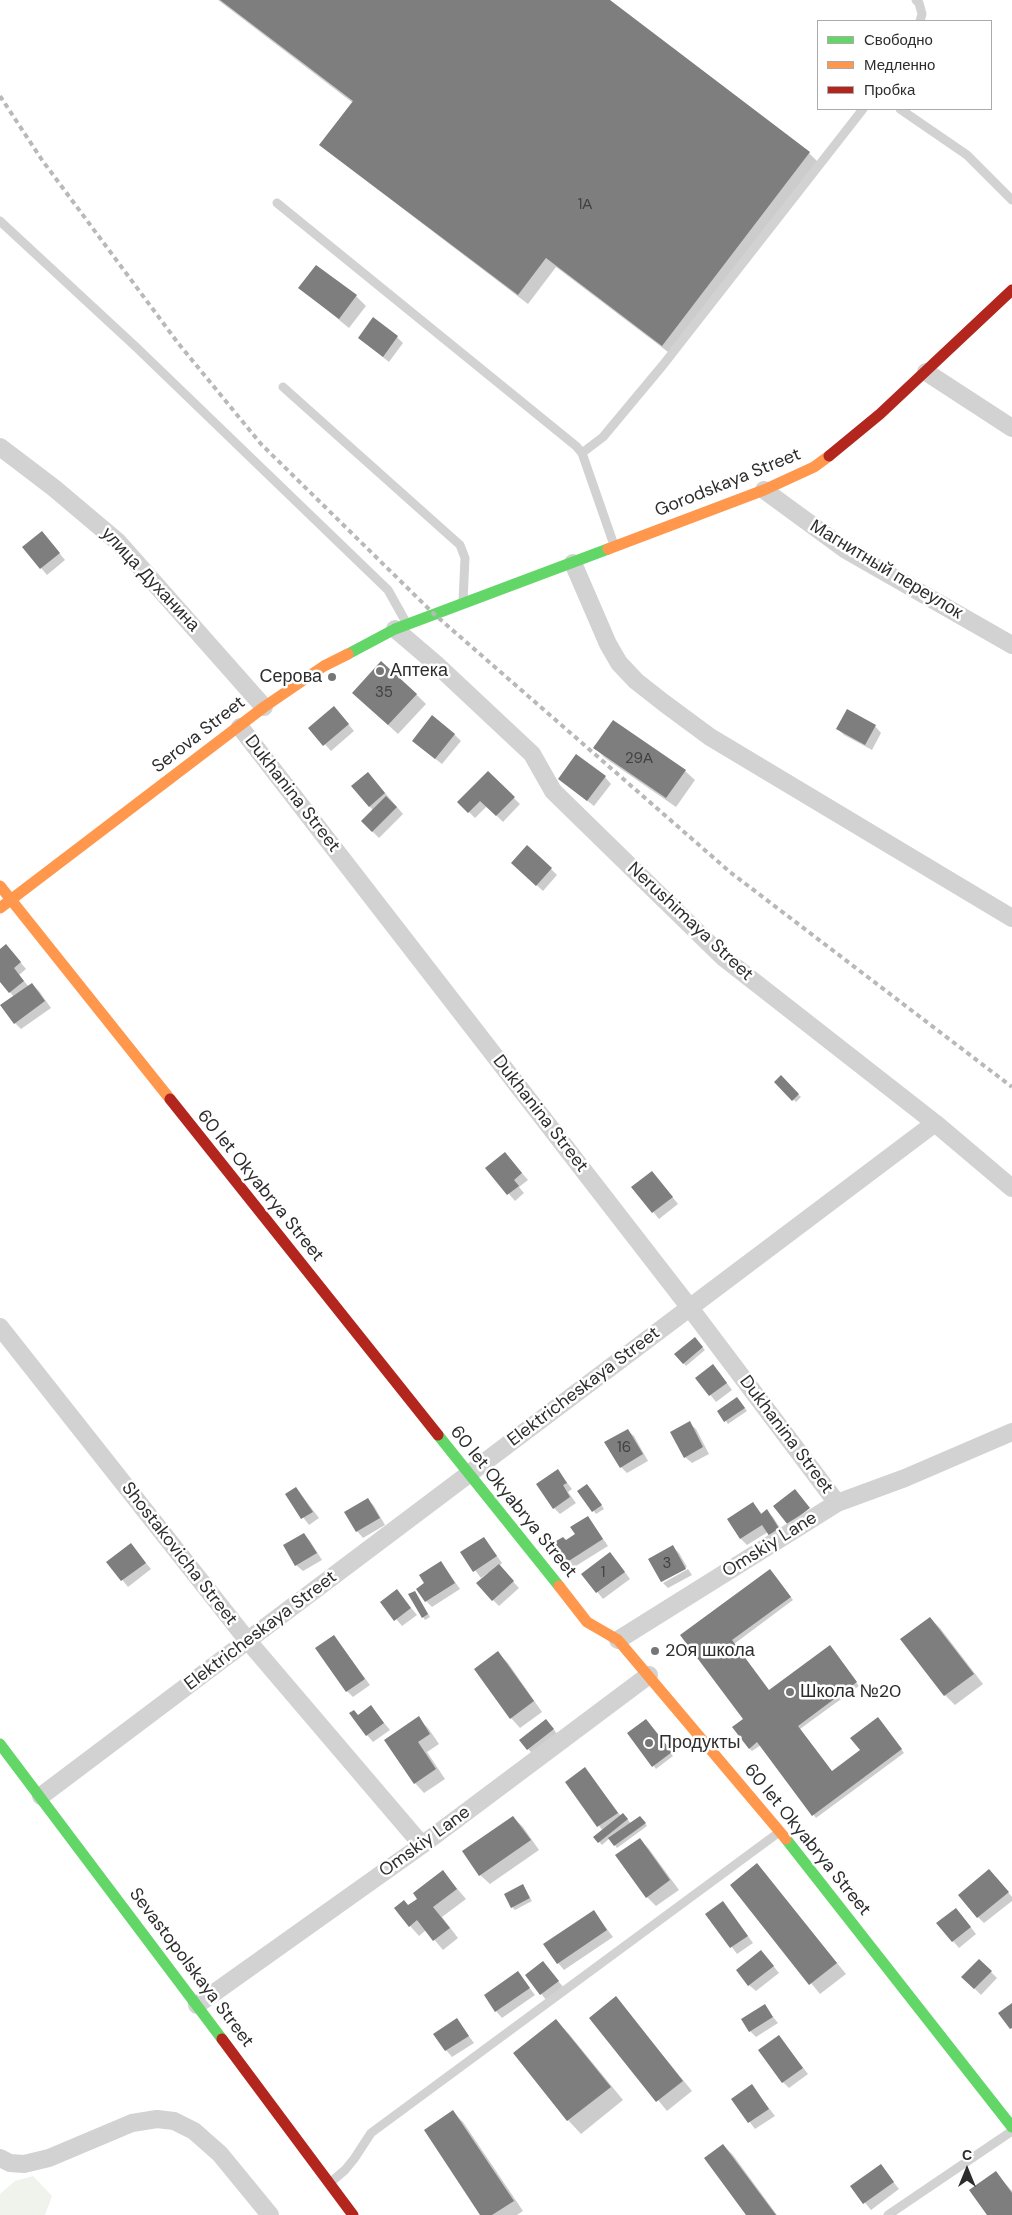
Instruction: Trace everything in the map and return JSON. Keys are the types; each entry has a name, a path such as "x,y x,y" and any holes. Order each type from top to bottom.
{"street":[{"name":"Gorodskaya Street","path":"434,614 764,490 814,467 832,454 926,372 1012,290"},
{"path":"926,372 1012,428"},
{"name":"улица Духанина","path":"0,447 54,488 118,542 264,707"},
{"name":"Магнитный переулок","path":"764,490 846,550 1012,645"},
{"path":"573,563 608,644 620,663 636,681 710,737 1012,918"},
{"name":"Serova Street","path":"0,908 264,707 324,666 401,627 434,614"},
{"name":"Nerushimaya Street","path":"401,627 436,664 532,754 553,791 724,958 935,1123 1012,1188"},
{"name":"Dukhanina Street","path":"240,727 690,1308 837,1503"},
{"name":"60 let Okyabrya Street","path":"0,886 587,1622 618,1640 649,1675 780,1832 1012,2127"},
{"name":"Elektricheskaya Street","path":"41,1796 935,1123"},
{"name":"Shostakovicha Street","path":"0,1327 248,1641 422,1845"},
{"name":"Omskiy Lane","path":"618,1640 837,1503 905,1478 1012,1432"},
{"name":"Omskiy Lane","path":"198,2005 422,1845 649,1675"},
{"name":"Sevastopolskaya Street","path":"0,1744 198,2005 328,2184 353,2215"},
{"path":"0,2158 24,2164 49,2158 132,2123 156,2119 174,2121 194,2131 220,2154 270,2215"}],"lane":[{"path":"916,0 922,14 920,20"},
{"path":"582,453 603,437 663,365 862,110"},
{"path":"901,110 967,155 1012,200"},
{"path":"277,203 566,436 582,453 615,547"},
{"path":"0,221 136,347 388,590 401,627"},
{"path":"283,387 460,545 465,558 462,604"},
{"path":"328,2184 346,2170 371,2133 780,1832"},
{"path":"888,2215 1012,2131"}],"shaded area":[{"path":"33,2176 52,2196 45,2215 0,2215 0,2194 15,2181"}],"building":[{"path":"220,0 610,0 810,152 662,346 546,258 518,295 319,145 353,101"},
{"path":"316,265 357,295 339,319 298,288"},
{"path":"373,317 398,336 383,357 358,338"},
{"path":"42,531 60,553 40,569 22,547"},
{"path":"381,661 417,694 388,725 352,693"},
{"path":"334,706 349,724 323,746 308,728"},
{"path":"847,709 876,725 865,745 836,729"},
{"path":"432,715 455,734 435,759 412,741"},
{"path":"613,720 686,770 666,798 593,748"},
{"path":"576,754 606,776 587,801 558,779"},
{"path":"488,771 515,797 496,816 480,801 468,813 457,802"},
{"path":"368,772 385,793 369,807 351,786"},
{"path":"386,796 397,807 372,832 361,821"},
{"path":"527,845 552,868 536,886 511,863"},
{"path":"6,944 21,962 14,968 24,981 9,993 0,982 0,949"},
{"path":"32,983 45,1001 14,1024 0,1005"},
{"path":"781,1075 799,1094 792,1101 774,1082"},
{"path":"505,1152 522,1173 514,1180 519,1186 507,1195 485,1168"},
{"path":"652,1171 673,1197 652,1213 631,1187"},
{"path":"695,1337 703,1347 683,1364 674,1354"},
{"path":"713,1364 727,1383 709,1396 695,1378"},
{"path":"737,1397 745,1408 724,1422 717,1411"},
{"path":"690,1421 703,1447 684,1458 670,1432"},
{"path":"628,1429 643,1454 620,1468 604,1442"},
{"path":"558,1469 567,1483 563,1485 570,1497 553,1509 536,1484"},
{"path":"587,1484 602,1505 592,1512 577,1491"},
{"path":"296,1487 313,1512 301,1519 285,1494"},
{"path":"795,1489 810,1508 788,1525 773,1506"},
{"path":"368,1498 380,1518 356,1532 344,1512"},
{"path":"753,1502 761,1514 767,1509 780,1530 770,1537 762,1525 740,1539 727,1519"},
{"path":"588,1516 603,1539 564,1564 551,1544 563,1537 566,1540 575,1534 570,1527"},
{"path":"304,1533 317,1553 295,1566 283,1545"},
{"path":"484,1537 497,1556 473,1572 460,1552"},
{"path":"131,1543 146,1563 121,1581 106,1562"},
{"path":"673,1545 686,1569 661,1582 648,1559"},
{"path":"610,1552 625,1572 596,1593 581,1574"},
{"path":"441,1561 455,1583 425,1602 416,1589 424,1583 419,1575"},
{"path":"499,1564 514,1581 492,1601 476,1583"},
{"path":"770,1569 791,1597 732,1640 769,1690 830,1645 857,1682 798,1726 832,1771 860,1750 850,1738 878,1717 902,1749 812,1816 757,1742 749,1749 732,1727 743,1719 680,1635"},
{"path":"397,1589 411,1608 394,1621 380,1602"},
{"path":"415,1591 428,1614 422,1618 408,1594"},
{"path":"930,1617 974,1674 944,1696 900,1639"},
{"path":"334,1635 365,1679 346,1692 315,1648"},
{"path":"498,1651 534,1701 510,1719 474,1669"},
{"path":"371,1705 384,1723 366,1736 349,1713 354,1710 358,1715"},
{"path":"419,1716 430,1734 418,1742 436,1769 414,1784 384,1740"},
{"path":"546,1719 554,1729 527,1750 519,1740"},
{"name":"Продукты","path":"646,1719 672,1752 652,1767 627,1733"},
{"path":"585,1767 618,1813 597,1827 565,1782"},
{"path":"623,1813 628,1819 598,1843 593,1837"},
{"path":"513,1816 531,1840 479,1876 462,1851"},
{"path":"640,1816 646,1823 614,1846 608,1838"},
{"path":"640,1838 670,1880 646,1898 615,1855"},
{"path":"757,1863 837,1963 809,1985 730,1885"},
{"path":"989,1869 1009,1892 977,1918 958,1895"},
{"path":"443,1870 457,1889 433,1907 450,1928 433,1941 417,1920 409,1927 394,1908 404,1900 408,1905 417,1899 413,1893"},
{"path":"523,1884 530,1898 511,1908 504,1894"},
{"path":"723,1901 748,1936 730,1948 705,1914"},
{"path":"956,1908 971,1927 952,1942 936,1923"},
{"path":"594,1910 607,1930 557,1964 543,1944"},
{"path":"761,1950 774,1966 748,1986 736,1970"},
{"path":"979,1959 992,1971 974,1989 961,1977"},
{"path":"543,1961 559,1981 540,1995 525,1975"},
{"path":"518,1971 530,1988 495,2012 484,1995"},
{"path":"616,1996 683,2081 656,2102 589,2018"},
{"path":"1012,2003 1012,2028 1010,2029 998,2013"},
{"path":"765,2004 773,2017 749,2032 741,2019"},
{"path":"457,2018 469,2036 445,2051 433,2034"},
{"path":"556,2019 611,2087 567,2121 513,2053"},
{"path":"779,2035 803,2068 782,2083 758,2050"},
{"path":"752,2084 769,2109 748,2123 731,2099"},
{"path":"453,2110 514,2201 492,2215 480,2215 424,2130"},
{"path":"723,2144 776,2215 746,2215 704,2158"},
{"path":"881,2164 894,2182 863,2204 850,2186"},
{"path":"996,2171 1012,2193 1012,2215 987,2215 969,2190"}],"railway":[{"path":"0,96 42,160 178,343 261,444 434,614 730,872 1012,1087"}],"traffic: fast":[{"path":"348,654 395,629 608,549"},
{"path":"438,1435 559,1586"},
{"path":"0,1744 222,2039"},
{"path":"786,1839 1012,2127"}],"traffic: slow":[{"path":"608,549 764,490 814,467 829,456"},
{"path":"0,908 264,707 324,666 348,654"},
{"path":"0,886 170,1099"},
{"path":"559,1586 587,1622 618,1640 786,1839"}],"traffic: jam":[{"path":"829,456 880,414 1012,290"},
{"path":"170,1099 438,1435"},
{"path":"222,2039 353,2215"}],"place":[{"name":"Аптека","path":"380,671"},
{"name":"Серова","path":"332,677"},
{"name":"20я школа","path":"655,1651"},
{"name":"Школа №20","path":"790,1692"},
{"name":"Продукты","path":"649,1743"}]}
